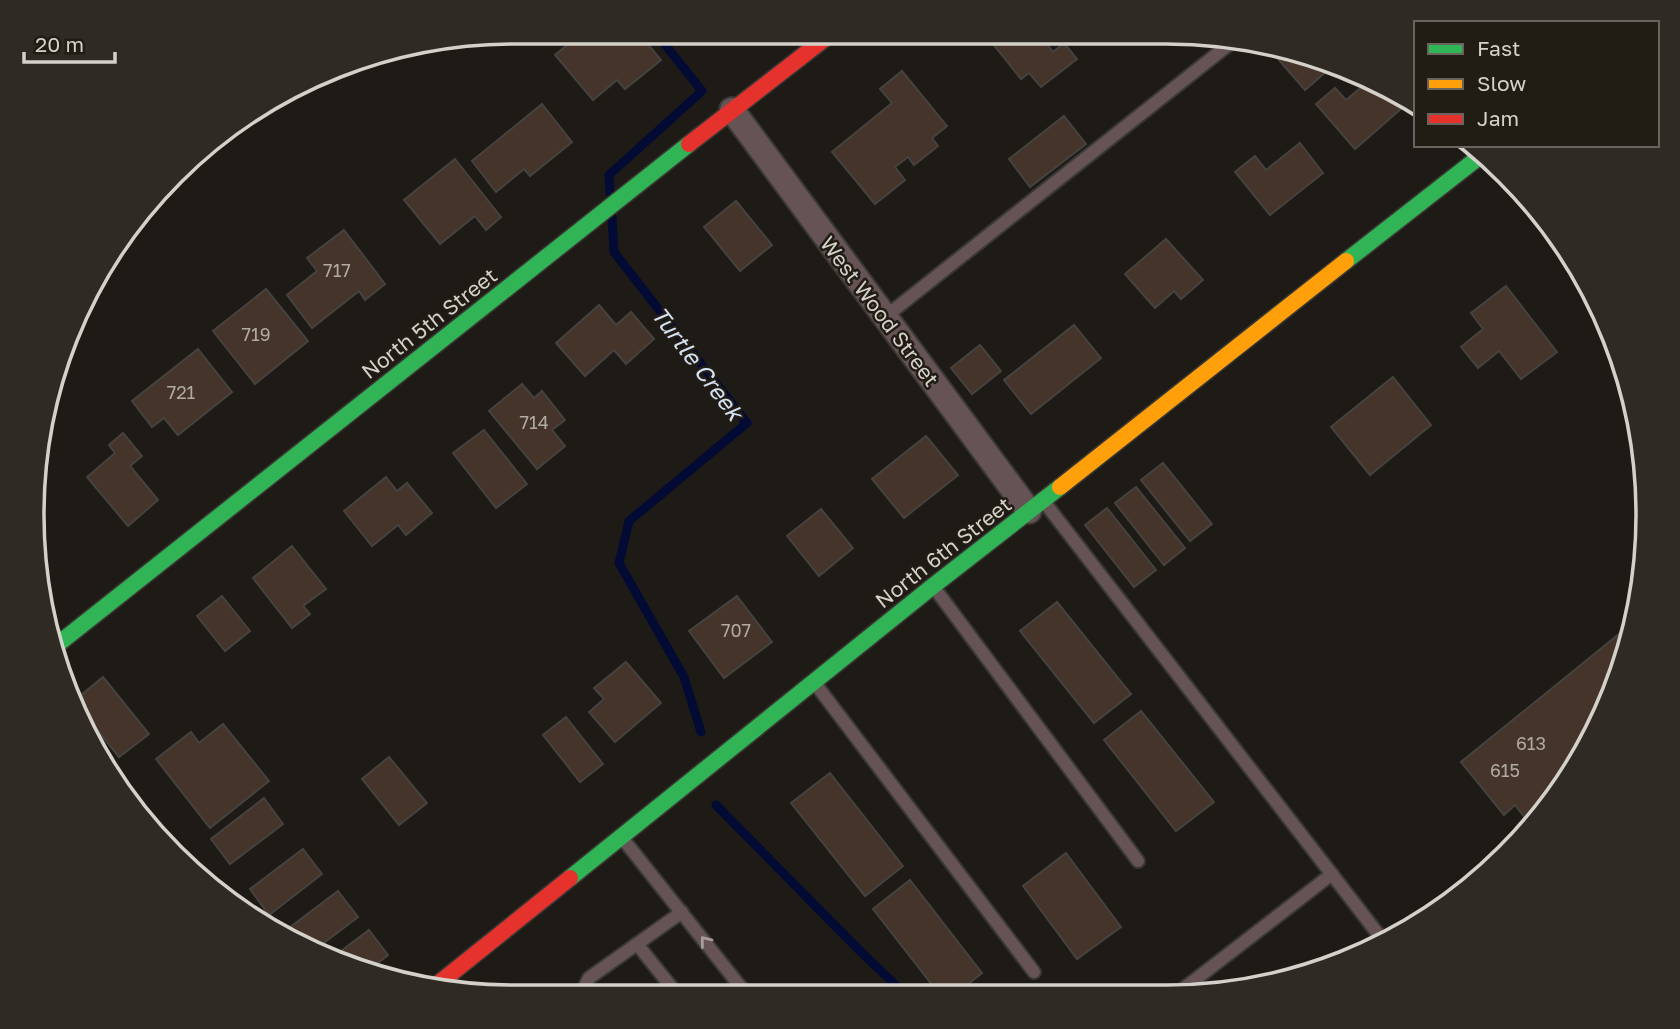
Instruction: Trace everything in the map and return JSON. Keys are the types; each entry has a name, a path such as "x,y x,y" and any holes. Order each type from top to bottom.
{"street":[{"name":"North 5th Street","path":"62,642 818,44"},
{"name":"West Wood Street","path":"732,110 885,317 1036,505"},
{"name":"North 6th Street","path":"444,979 933,586 1474,160"}],"lane":[{"path":"885,317 1225,48"},
{"path":"1036,505 1161,651 1378,935"},
{"path":"933,586 1138,861"},
{"path":"814,682 1034,972"},
{"path":"621,836 739,985"},
{"path":"1189,984 1332,874"},
{"path":"586,985 589,978 682,912"},
{"path":"637,944 670,985"}],"building":[{"path":"568,44 648,44 661,60 625,89 617,80 593,100 555,55"},
{"path":"993,44 1047,44 1053,52 1065,44 1077,59 1041,87 1029,73 1021,79"},
{"path":"1277,58 1326,72 1305,90"},
{"path":"902,71 947,126 932,138 938,146 914,165 908,157 895,167 905,180 875,204 832,152 892,103 880,89"},
{"path":"1362,87 1402,108 1355,149 1316,104 1335,88 1346,100"},
{"path":"542,104 572,142 530,176 524,169 496,192 472,161"},
{"path":"1064,116 1086,144 1030,187 1009,159"},
{"path":"1300,143 1323,173 1270,215 1235,172 1255,156 1266,170"},
{"path":"455,159 501,217 486,230 475,216 440,244 404,200"},
{"path":"736,201 772,245 740,271 704,227"},
{"path":"344,230 385,284 365,300 359,291 312,328 287,295 317,271 307,258"},
{"path":"1166,239 1203,280 1181,299 1174,291 1155,308 1125,274"},
{"path":"1506,286 1557,352 1521,379 1499,351 1478,368 1461,347 1483,329 1471,313"},
{"path":"266,289 308,341 255,384 213,331"},
{"path":"599,305 616,325 631,312 654,339 626,364 614,350 585,376 556,343"},
{"path":"1074,325 1101,358 1031,414 1004,380"},
{"path":"980,345 1001,371 972,394 951,368"},
{"path":"198,349 232,392 178,435 164,418 152,427 132,401"},
{"path":"1393,377 1431,425 1370,475 1331,427"},
{"path":"522,384 534,398 542,391 565,420 552,430 565,446 537,469 489,411"},
{"path":"484,430 527,484 496,508 453,453"},
{"path":"123,433 142,456 130,466 158,500 128,526 87,477 115,453 109,445"},
{"path":"926,436 958,475 904,518 872,479"},
{"path":"1163,463 1212,524 1190,541 1141,480"},
{"path":"386,477 397,491 407,483 432,513 406,535 398,525 372,546 344,511"},
{"path":"1136,487 1185,548 1164,565 1115,503"},
{"path":"1107,508 1156,570 1134,587 1085,525"},
{"path":"821,509 853,548 819,576 787,536"},
{"path":"292,546 326,589 303,606 310,614 292,628 253,578"},
{"path":"222,596 250,631 225,651 197,616"},
{"path":"737,596 772,642 724,678 689,631"},
{"path":"1057,602 1131,694 1094,723 1020,631"},
{"path":"1621,632 1611,666 1588,723 1557,776 1525,818 1515,805 1504,815 1461,762"},
{"path":"626,662 661,703 615,742 589,712 604,699 594,688"},
{"path":"103,677 149,734 119,757 93,724 80,696"},
{"path":"1141,711 1214,802 1176,831 1104,740"},
{"path":"566,717 603,764 580,782 543,735"},
{"path":"223,724 269,781 210,828 156,759 191,732 199,743"},
{"path":"389,757 427,803 399,825 362,779"},
{"path":"830,773 903,866 865,896 791,803"},
{"path":"264,798 283,824 230,864 211,839"},
{"path":"303,849 322,874 269,915 250,889"},
{"path":"1066,853 1121,927 1077,959 1023,886"},
{"path":"910,880 982,973 967,985 932,985 873,909"},
{"path":"338,891 358,917 322,944 289,928"},
{"path":"369,930 388,955 377,964 340,951"}],"waterway":[{"name":"Turtle Creek","path":"610,193 609,175 702,91 665,44"},
{"name":"Turtle Creek","path":"612,217 614,252 747,423 629,521 619,563 684,677 701,732"},
{"name":"Turtle Creek","path":"716,805 896,985"}],"traffic: fast":[{"path":"62,641 689,144"},
{"path":"1346,261 1475,160"},
{"path":"570,878 1060,487"}],"traffic: slow":[{"path":"1060,487 1346,261"}],"traffic: jam":[{"path":"689,144 818,44"},
{"path":"444,979 570,878"}]}
